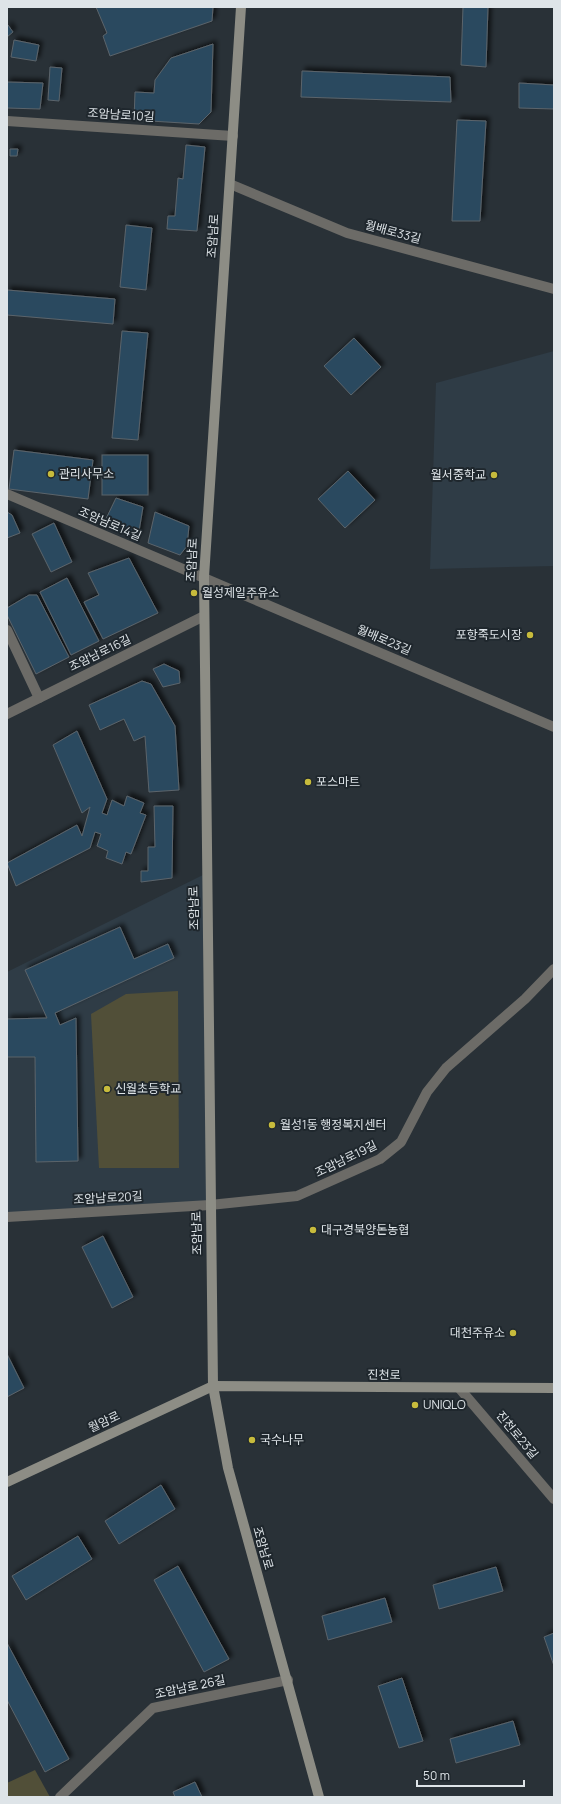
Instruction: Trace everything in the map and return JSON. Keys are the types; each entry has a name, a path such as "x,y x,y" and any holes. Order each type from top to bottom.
{"main road":[{"name":"조암남로","path":"241,7 204,577 213,1386 228,1468 288,1680 319,1797"},
{"name":"진천로","path":"213,1386 460,1389 554,1388"},
{"name":"월암로","path":"7,1482 213,1386"}],"street":[{"name":"조암남로10길","path":"7,121 233,136"},
{"name":"월배로33길","path":"230,184 347,233 554,290"},
{"name":"조암남로14길","path":"7,494 204,577"},
{"name":"월배로23길","path":"204,577 554,727"},
{"name":"조암남로16길","path":"7,714 204,616"},
{"path":"7,630 39,698"},
{"name":"조암남로19길","path":"210,1205 297,1196 380,1159 401,1142 427,1092 446,1068 525,999 554,969"},
{"name":"조암남로20길","path":"7,1217 210,1205"},
{"name":"진천로23길","path":"460,1389 554,1499"},
{"name":"조암남로 26길","path":"60,1797 153,1708 288,1680"}],"shaded area":[{"name":"월서중학교","path":"554,351 554,566 430,569 436,383"},
{"name":"신월초등학교","path":"207,873 203,947 210,1205 7,1217 7,972"},
{"path":"178,991 179,1168 99,1168 91,1014 126,994"},
{"path":"35,1770 50,1797 7,1797 7,1783"}],"building":[{"path":"96,7 213,7 212,21 110,56 103,36 107,33"},
{"path":"463,7 488,7 486,67 461,65"},
{"path":"8,25 13,32 7,37 7,26"},
{"path":"14,40 39,45 36,61 11,57"},
{"path":"213,44 211,112 199,124 134,120 135,92 154,93 155,80 171,58"},
{"path":"50,67 62,68 59,101 48,100"},
{"path":"302,71 450,77 451,102 301,97"},
{"path":"7,82 43,83 40,109 7,108"},
{"path":"519,83 554,85 554,109 519,108"},
{"path":"457,120 486,121 480,221 452,221"},
{"path":"186,145 205,147 197,231 167,229 168,216 175,216 178,178 183,179"},
{"path":"10,149 18,149 17,156 10,156"},
{"path":"126,225 152,228 146,290 120,287"},
{"path":"7,290 115,299 113,324 7,315"},
{"path":"122,331 148,333 138,440 112,438"},
{"path":"354,338 381,367 351,395 324,366"},
{"name":"관리사무소","path":"14,450 93,460 88,499 9,489"},
{"path":"102,455 148,455 148,495 102,495"},
{"path":"348,471 375,500 345,528 318,499"},
{"path":"116,498 143,507 138,537 103,525"},
{"path":"7,512 12,515 20,533 7,538"},
{"path":"155,512 189,526 187,546 180,555 148,543"},
{"path":"54,523 72,562 51,572 32,534"},
{"path":"129,558 158,613 103,639 84,602 99,595 88,573"},
{"path":"67,578 99,641 71,655 40,592"},
{"path":"29,595 37,595 69,657 36,674 7,615 7,608"},
{"path":"164,664 179,671 180,683 163,687 153,669"},
{"path":"142,681 151,684 175,726 179,790 149,792 145,736 134,741 124,719 100,730 89,705"},
{"path":"77,731 107,799 102,813 107,815 112,800 124,806 127,796 144,803 140,813 146,815 131,854 126,852 122,864 106,858 108,851 97,846 101,834 95,832 90,848 16,886 7,863 77,825 82,836 90,807 82,813 53,745"},
{"path":"154,806 173,806 172,878 141,882 141,871 148,871 148,847 155,847"},
{"path":"120,927 134,959 168,944 174,958 55,1013 60,1025 76,1018 78,1161 36,1162 35,1057 7,1057 7,1019 47,1018 25,970"},
{"path":"103,1236 133,1297 112,1308 82,1247"},
{"path":"7,1354 24,1388 7,1397"},
{"path":"161,1485 175,1509 119,1544 105,1521"},
{"path":"78,1536 92,1559 26,1600 12,1576"},
{"path":"178,1566 229,1659 204,1672 154,1580"},
{"path":"496,1567 503,1591 439,1609 433,1585"},
{"path":"385,1598 392,1622 328,1640 322,1616"},
{"path":"554,1633 554,1666 544,1637"},
{"path":"7,1643 69,1759 45,1772 7,1700"},
{"path":"402,1678 423,1741 399,1748 378,1686"},
{"path":"513,1721 520,1745 456,1763 450,1739"},
{"path":"195,1782 202,1797 175,1797 173,1792"}],"place":[{"name":"관리사무소","path":"51,474"},
{"name":"월서중학교","path":"494,475"},
{"name":"월성제일주유소","path":"194,593"},
{"name":"포항죽도시장","path":"530,635"},
{"name":"포스마트","path":"308,782"},
{"name":"신월초등학교","path":"107,1089"},
{"name":"월성1동 행정복지센터","path":"272,1125"},
{"name":"대구경북양돈농협","path":"313,1230"},
{"name":"대천주유소","path":"513,1333"},
{"name":"UNIQLO","path":"415,1405"},
{"name":"국수나무","path":"252,1440"}]}
